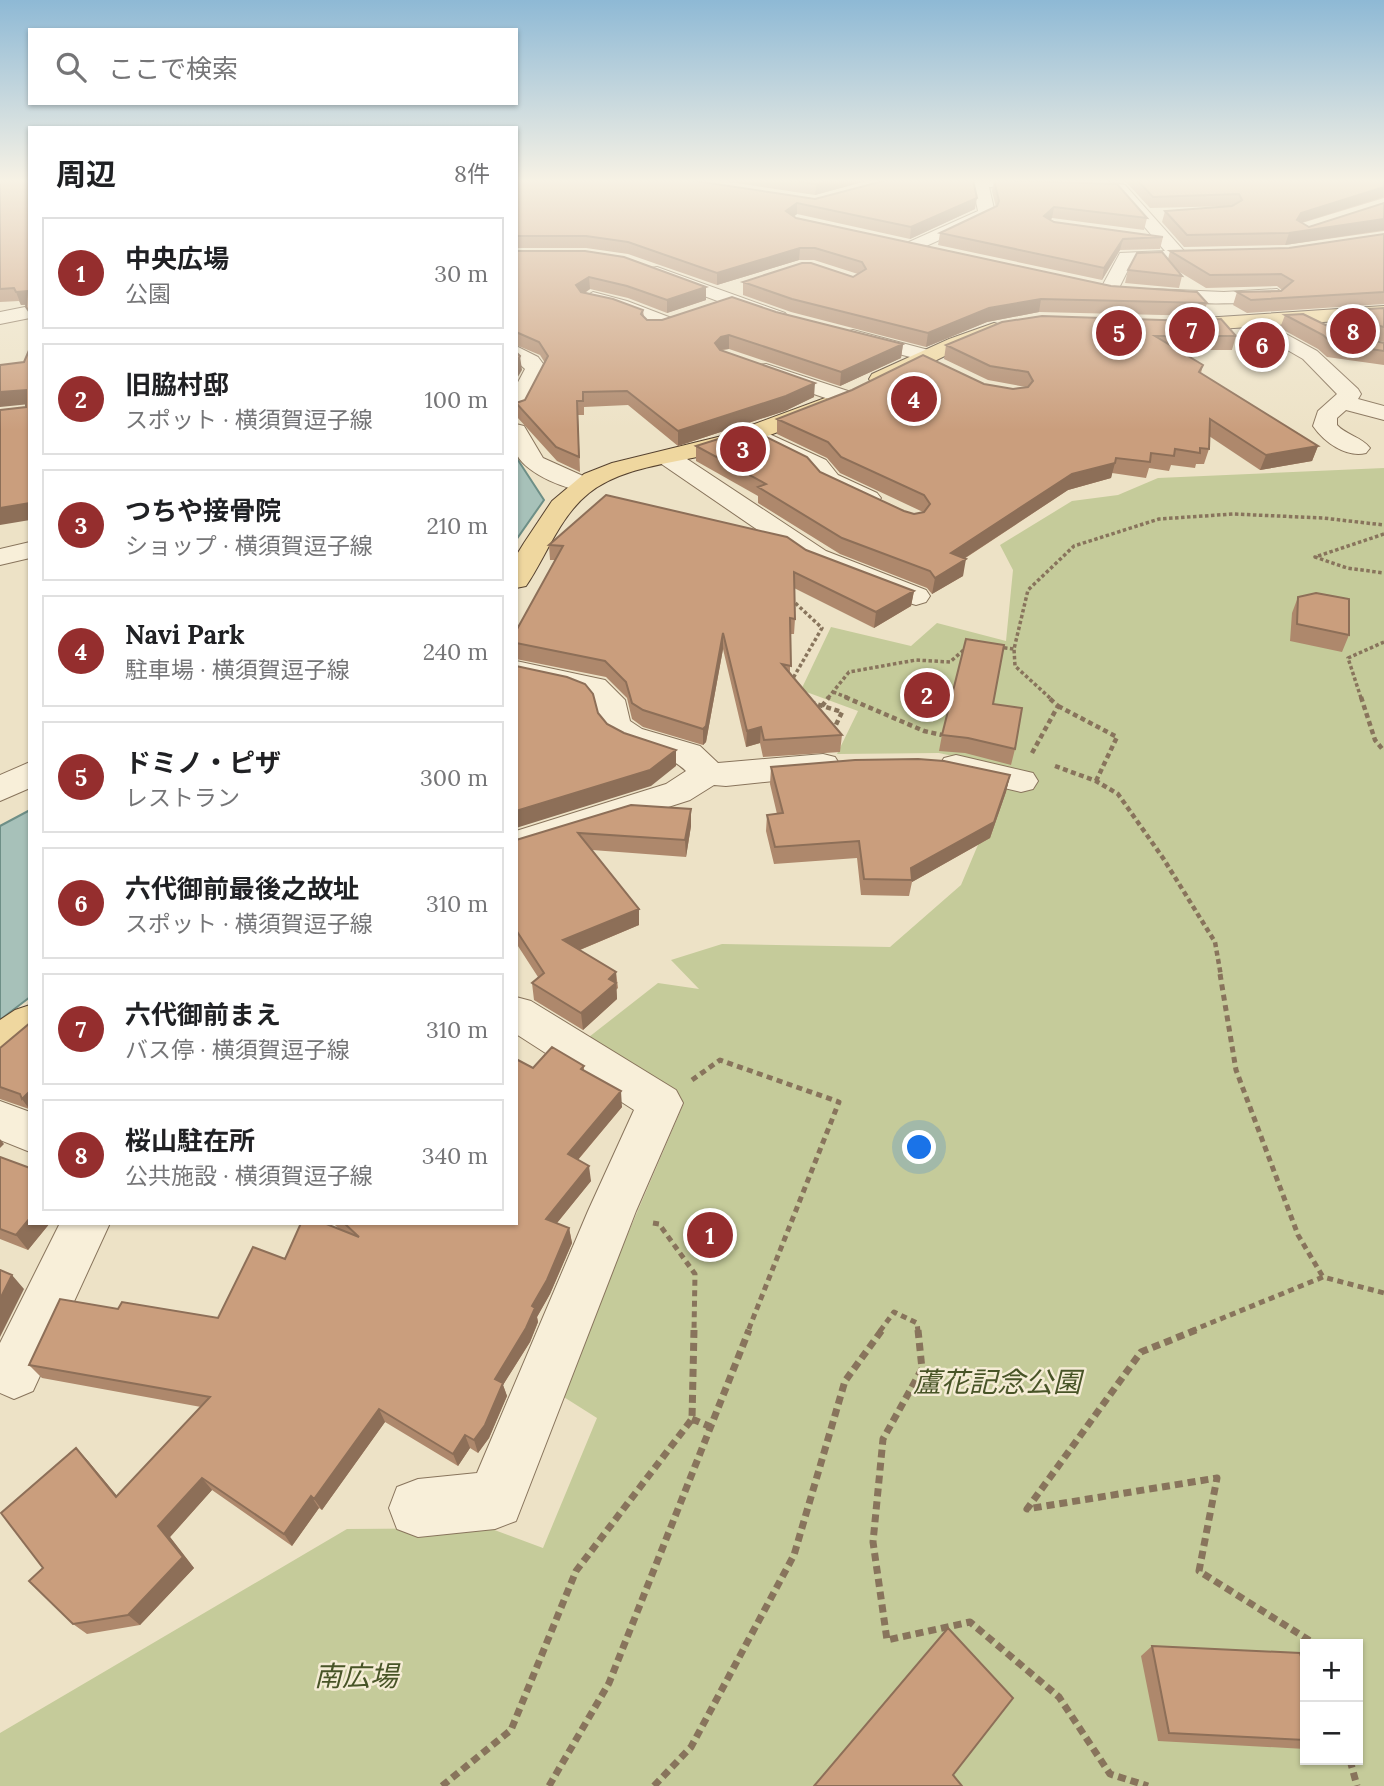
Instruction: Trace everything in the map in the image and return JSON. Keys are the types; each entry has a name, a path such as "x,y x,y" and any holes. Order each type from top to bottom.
{"main road":[{"path":"1157,327 1384,312"},
{"path":"518,577 567,500 583,485 608,473 752,433 843,397 926,357 995,328 1021,323"},
{"path":"0,1043 28,1023"}],"street":[{"path":"1121,263 1102,289 1182,297 1277,295"},
{"path":"1205,263 1211,276"},
{"path":"640,266 796,322"},
{"path":"589,298 620,304 667,323"},
{"path":"0,318 28,312"},
{"path":"1304,318 1337,335"},
{"path":"1253,322 1310,355 1350,394 1326,416 1325,426 1334,436 1358,448"},
{"path":"833,331 926,357 946,371"},
{"path":"518,353 531,361 536,369 518,404"},
{"path":"741,362 843,397"},
{"path":"1344,402 1384,413"},
{"path":"752,433 817,465 829,480 888,508"},
{"path":"518,434 534,463 583,485"},
{"path":"669,458 816,557 916,596"},
{"path":"518,670 594,687 609,700 615,724 622,730 630,736 688,753 708,773 726,775 853,765"},
{"path":"928,763 1025,769"},
{"path":"518,843 678,792 708,773"},
{"path":"0,790 28,774"},
{"path":"418,1508 495,1500 612,1211 660,1103 518,1014"},
{"path":"0,1120 28,1131"},
{"path":"14,1372 84,1225"}],"path":[{"path":"1096,782 1117,737 1058,706 1014,666 1014,649 1028,590 1074,546 1158,519 1233,514 1323,518 1384,525"},
{"path":"1384,534 1315,557 1347,568 1384,573"},
{"path":"785,594 822,628 790,683"},
{"path":"822,706 849,672 916,660 950,662 971,642"},
{"path":"1384,642 1348,658 1375,740 1384,751"},
{"path":"993,646 1014,649"},
{"path":"810,702 842,712 816,766"},
{"path":"1025,769 1058,706"},
{"path":"1215,942 1236,1070 1298,1235 1323,1277"},
{"path":"549,1786 609,1684 839,1102 720,1060 660,1103"},
{"path":"442,1786 511,1730 576,1571 692,1419 695,1274 659,1224 612,1211"},
{"path":"1307,1639 1199,1571 1217,1478 1027,1509 1141,1352 1323,1277 1384,1293"},
{"path":"654,1786 691,1747 794,1555 845,1381 894,1312 917,1323 922,1369 883,1439 873,1542 887,1640 970,1622 1059,1697 1110,1774 1148,1786"},
{"path":"692,1419 711,1427"},
{"path":"1351,1765 1357,1786"}],"green space":[{"name":"蘆花記念公園","path":"1384,468 1384,1786 0,1786 0,1733 347,1529 489,1528 543,1548 597,1418 559,1394 684,1103 589,1037 658,983 699,989 671,960 722,944 890,947 961,885 1007,776 1007,768 939,753 837,754 858,711 801,690 831,627 911,646 937,623 1006,641 1013,570 1000,545 1072,501 1118,495 1158,478"}],"water":[{"path":"518,460 544,500 518,537"},
{"path":"28,811 28,999 0,1020 0,826"}],"building":[{"path":"0,263 28,263 28,310 27,291 0,289"},
{"path":"518,263 641,263 706,287 667,300 627,286 589,277 576,285 581,292 613,299 643,310 641,314 647,320 662,320 732,297 776,312 903,344 841,372 729,335 721,337 715,343 720,350 815,383 786,396 678,431 627,391 583,392 583,401 577,401 579,457 556,447 518,405 518,402 525,400 548,356 539,342 518,333"},
{"path":"689,263 749,263 717,273"},
{"path":"801,263 812,263 853,277 866,269 863,263 1006,263 1111,286 1197,292 1207,303 1041,299 989,308 928,333 792,299 743,282"},
{"path":"1082,263 1107,263 1104,268"},
{"path":"1132,263 1171,263 1182,276 1128,270"},
{"path":"1191,263 1384,263 1384,292 1251,300 1237,292 1281,291 1293,281 1281,274 1210,275"},
{"path":"1384,308 1384,327 1360,321 1338,311"},
{"path":"1303,314 1344,334 1384,343 1384,351 1332,343 1323,335 1285,315"},
{"path":"1042,316 1192,321 1221,319 1236,336 1155,336 1203,365 1199,372 1318,446 1266,455 1210,419 1209,449 1200,448 1200,453 1175,449 1174,456 1151,453 1150,462 1116,458 1115,463 1072,474 951,553 966,559 935,578 930,571 842,538 758,487 766,484 696,446 750,429 807,457 820,472 904,511 914,514 924,512 930,504 924,495 841,457 828,442 777,419 852,390 923,355 984,384 1013,389 1028,387 1033,381 1028,372 990,366 946,345 1002,322"},
{"path":"28,353 28,503 0,508 0,410 26,407 26,390 0,392 0,365 24,362"},
{"path":"606,495 787,537 806,550 914,591 876,612 794,572 795,619 790,618 791,666 782,664 842,735 764,740 761,727 747,731 723,633 706,726 703,729 643,710 632,703 626,682 605,661 518,643 518,627 563,546 549,545"},
{"path":"1316,593 1349,599 1349,635 1297,624 1298,597"},
{"path":"966,639 1004,645 993,704 1022,708 1015,749 942,735"},
{"path":"518,666 567,677 585,684 593,694 598,713 607,724 624,733 676,750 650,770 518,810"},
{"path":"855,760 944,761 1010,775 994,822 911,868 912,880 864,879 859,841 775,847 767,815 783,813 771,767"},
{"path":"631,805 691,809 685,840 578,833 639,909 563,940 616,972 609,979 616,983 581,1013 532,983 544,973 518,933 518,839"},
{"path":"28,1025 28,1093 22,1099 20,1094 0,1087 0,1048"},
{"path":"552,1047 584,1066 581,1069 621,1091 568,1154 589,1166 546,1219 569,1228 547,1280 532,1306 535,1308 526,1328 495,1379 503,1383 485,1425 474,1440 465,1435 453,1454 379,1409 314,1499 311,1496 284,1534 202,1478 158,1526 183,1557 128,1615 73,1624 29,1581 43,1568 1,1513 76,1448 116,1497 210,1397 29,1365 60,1299 118,1309 122,1302 218,1318 253,1247 285,1259 300,1225 329,1225 359,1237 346,1225 518,1225 518,1060 533,1068"},
{"path":"0,1157 28,1167 28,1220 16,1235 0,1229"},
{"path":"0,1270 12,1275 0,1299"},
{"path":"948,1628 1013,1698 953,1775 962,1786 814,1786"},
{"path":"1152,1646 1300,1653 1300,1740 1169,1733"}],"place":[{"name":"六代御前まえ","path":"1192,330"},
{"name":"桜山駐在所","path":"1353,331"},
{"name":"ドミノ・ピザ","path":"1119,333"},
{"name":"六代御前最後之故址","path":"1262,345"},
{"name":"Navi Park","path":"914,399"},
{"name":"つちや接骨院","path":"743,449"},
{"name":"旧脇村邸","path":"927,695"},
{"name":"中央広場","path":"710,1235"}],"park label":[{"name":"南広場","path":"356,1676"}]}
